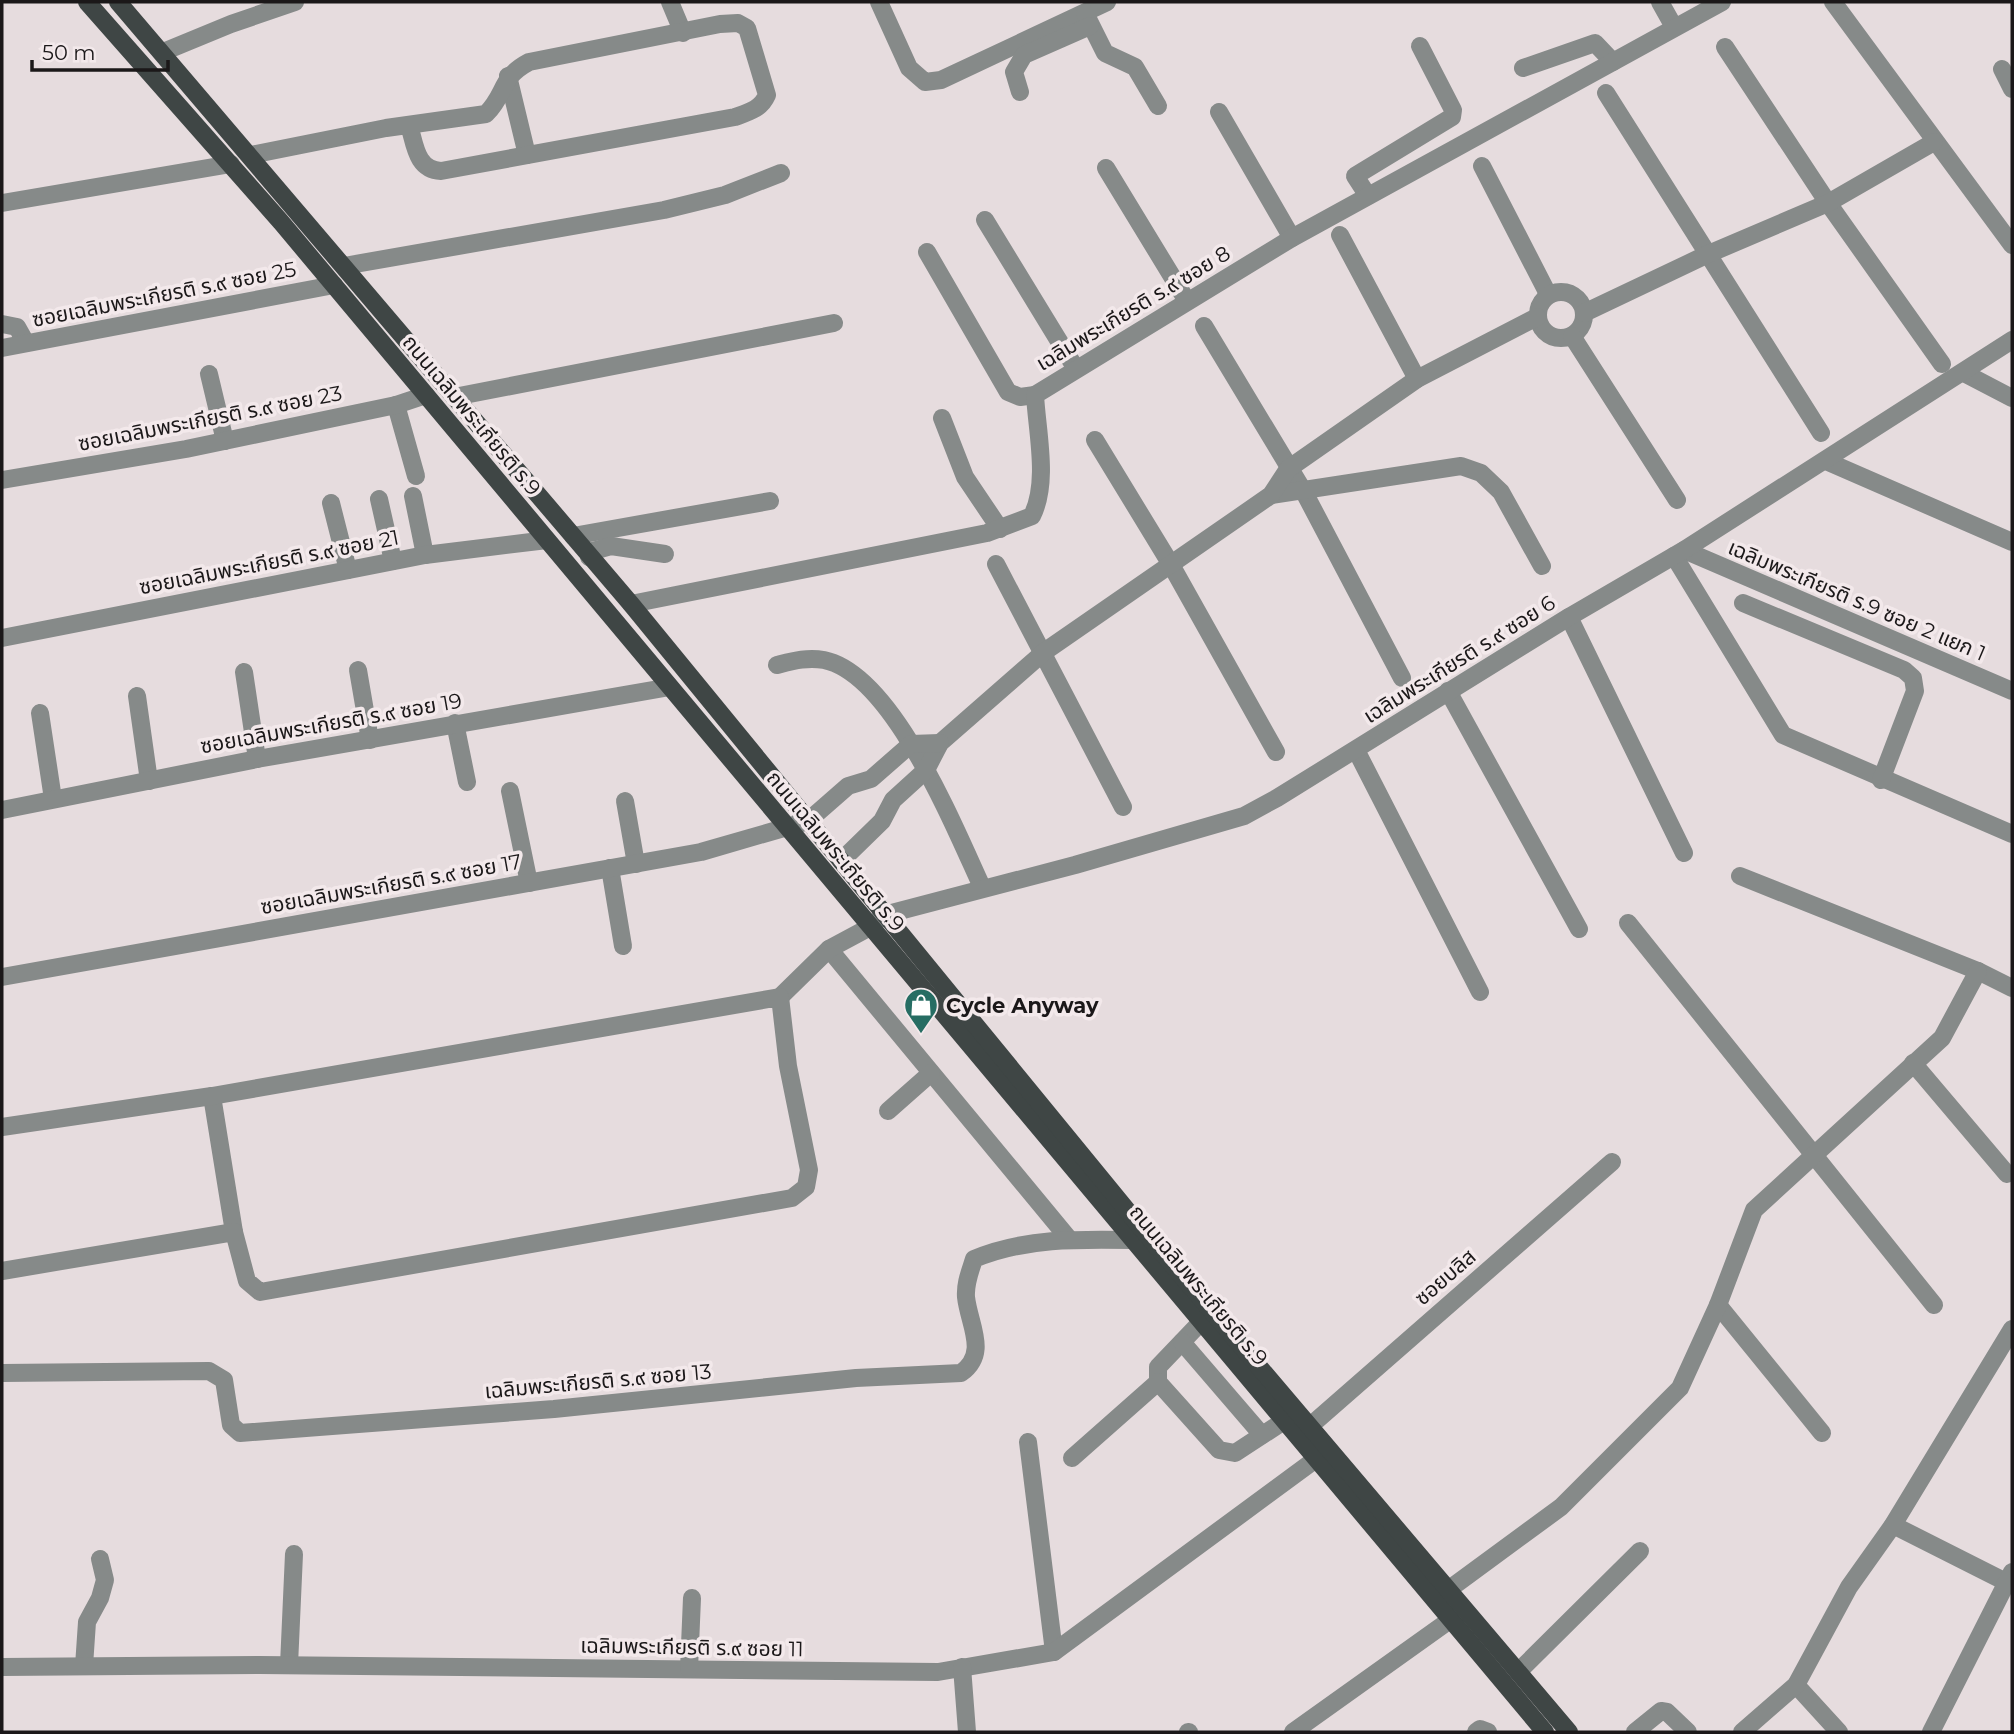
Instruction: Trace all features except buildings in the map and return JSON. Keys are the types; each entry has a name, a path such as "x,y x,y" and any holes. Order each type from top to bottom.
{"main road":[{"name":"ถนนเฉลิมพระเกียรติ ร.9","path":"87,2 334,285 1132,1240 1206,1317"},
{"name":"ถนนเฉลิมพระเกียรติ ร.9","path":"118,2 631,604 841,861 1206,1317 1290,1416 1316,1459 1457,1614 1518,1672 1569,1732"},
{"name":"ถนนเฉลิมพระเกียรติ ร.9","path":"1290,1416 1308,1427 1448,1590 1457,1614 1545,1732"}],"street":[{"path":"163,52 295,2"},
{"path":"670,2 683,33"},
{"path":"879,2 909,68 925,82 941,80 1087,20"},
{"path":"1020,92 1014,72 1024,55 1087,20 1107,2"},
{"path":"1660,2 1674,27"},
{"name":"เฉลิมพระเกียรติ ร.๙ ซอย 8","path":"631,604 1000,529 1032,516 1039,502 1035,395 1292,238 1722,2"},
{"path":"1833,2 2012,246"},
{"path":"1087,20 1105,53 1140,73 1158,106"},
{"path":"251,155 409,125 486,114 494,106 508,76 529,62 720,24 738,23 747,28 767,95 764,104 735,117 454,169 430,170 421,163 409,125"},
{"path":"1523,68 1595,43 1613,62"},
{"path":"1368,196 1355,176 1452,117 1453,110 1420,46"},
{"path":"1725,47 1828,203 1941,364"},
{"path":"2003,69 2012,89"},
{"path":"508,76 527,156"},
{"path":"1606,93 1821,433"},
{"path":"1219,112 1292,238"},
{"path":"1584,313 1706,255 1828,203 1934,142"},
{"path":"2,203 231,164"},
{"path":"1482,166 1548,294"},
{"path":"1105,168 1187,301"},
{"path":"344,266 664,210 725,195 781,173"},
{"path":"985,220 1076,369"},
{"path":"1340,235 1417,379"},
{"path":"927,253 1008,392 1020,397 1035,395"},
{"name":"ซอยเฉลิมพระเกียรติ ร.๙ ซอย 25","path":"2,348 334,285"},
{"path":"1560,291 1572,293 1581,302 1584,313 1581,326 1572,336 1560,338 1549,335 1541,327 1537,317 1539,304 1548,294 1560,291"},
{"path":"841,861 882,821 893,800 926,770 940,743 1044,652 1271,495 1288,470 1417,379 1537,317"},
{"path":"454,397 834,323"},
{"path":"2,324 17,327 26,343"},
{"path":"1204,326 1288,470 1304,492 1402,678"},
{"path":"1572,336 1677,500"},
{"name":"เฉลิมพระเกียรติ ร.๙ ซอย 6","path":"884,915 982,887 1075,865 1244,816 1356,750 1569,617 1679,553 2012,340"},
{"path":"1964,373 2012,398"},
{"path":"209,374 225,441"},
{"name":"ซอยเฉลิมพระเกียรติ ร.๙ ซอย 23","path":"2,480 225,441 396,405 426,396"},
{"path":"396,405 416,476"},
{"path":"942,418 965,477 1000,529"},
{"path":"1095,439 1170,563 1276,752"},
{"path":"1826,461 2012,542"},
{"path":"1271,495 1461,466 1481,472 1502,492 1542,566"},
{"path":"413,496 425,555"},
{"path":"379,499 393,561"},
{"path":"573,536 771,501"},
{"path":"331,503 348,570"},
{"name":"ซอยเฉลิมพระเกียรติ ร.๙ ซอย 21","path":"2,638 425,555 547,540"},
{"path":"589,557 593,551 611,547 665,554"},
{"path":"1679,553 1783,735 1881,780 2012,834"},
{"name":"เฉลิมพระเกียรติ ร.9 ซอย 2 แยก 1","path":"1679,553 2012,691"},
{"path":"996,564 1123,807"},
{"path":"1743,603 1904,670 1913,678 1915,691 1881,780"},
{"path":"1569,617 1684,853"},
{"path":"777,665 801,659 825,660 863,682 911,744 982,887"},
{"path":"358,670 370,740"},
{"path":"244,671 257,759"},
{"name":"ซอยเฉลิมพระเกียรติ ร.๙ ซอย 19","path":"2,810 257,759 670,687"},
{"path":"1448,691 1579,929"},
{"path":"136,696 149,780"},
{"path":"40,713 53,799"},
{"path":"455,723 467,782"},
{"path":"808,821 848,786 870,779 911,744 940,743"},
{"path":"1356,750 1480,992"},
{"path":"510,791 529,883"},
{"path":"625,801 636,864"},
{"name":"ซอยเฉลิมพระเกียรติ ร.๙ ซอย 17","path":"2,977 636,864 743,842 808,821"},
{"path":"610,868 623,946"},
{"path":"1740,876 1978,971 2012,988"},
{"path":"2,1127 212,1096 780,997 829,949 870,927 884,915"},
{"path":"1628,923 1934,1304"},
{"path":"829,949 1069,1239"},
{"path":"1448,1590 1561,1507 1680,1388 1718,1305 1754,1210 1941,1038 1978,971"},
{"path":"212,1096 234,1232 247,1281 260,1292 793,1198 806,1187 809,1170 788,1066 780,997"},
{"path":"1913,1063 2007,1174"},
{"path":"888,1111 931,1073"},
{"name":"ซอยบลิส","path":"1308,1427 1612,1162"},
{"path":"2,1271 234,1232"},
{"name":"เฉลิมพระเกียรติ ร.๙ ซอย 13","path":"2,1373 209,1371 224,1380 231,1425 240,1433 554,1409 856,1378 961,1373 971,1366 977,1351 966,1298 967,1280 974,1259 997,1250 1069,1239 1132,1240"},
{"path":"1718,1305 1822,1433"},
{"path":"1206,1317 1158,1367 1158,1382 1219,1450 1235,1453 1290,1416"},
{"path":"1742,1732 1796,1685 1849,1587 1893,1525 2010,1339"},
{"path":"1182,1342 1262,1435"},
{"path":"1072,1458 1158,1382"},
{"path":"1028,1442 1054,1652"},
{"name":"เฉลิมพระเกียรติ ร.๙ ซอย 11","path":"2,1667 289,1665 938,1672 1054,1652 1316,1459"},
{"path":"1893,1525 2009,1577 1931,1732"},
{"path":"1518,1672 1640,1551"},
{"path":"289,1665 294,1554"},
{"path":"84,1666 87,1622 106,1580 100,1559"},
{"path":"689,1669 692,1598"},
{"path":"1293,1732 1457,1614"},
{"path":"962,1667 967,1732"},
{"path":"1796,1685 1839,1732"},
{"path":"1635,1732 1661,1711 1667,1712 1688,1732"},
{"path":"1476,1732 1480,1729 1488,1732"}],"place":[{"name":"Cycle Anyway","path":"921,1035"}]}
